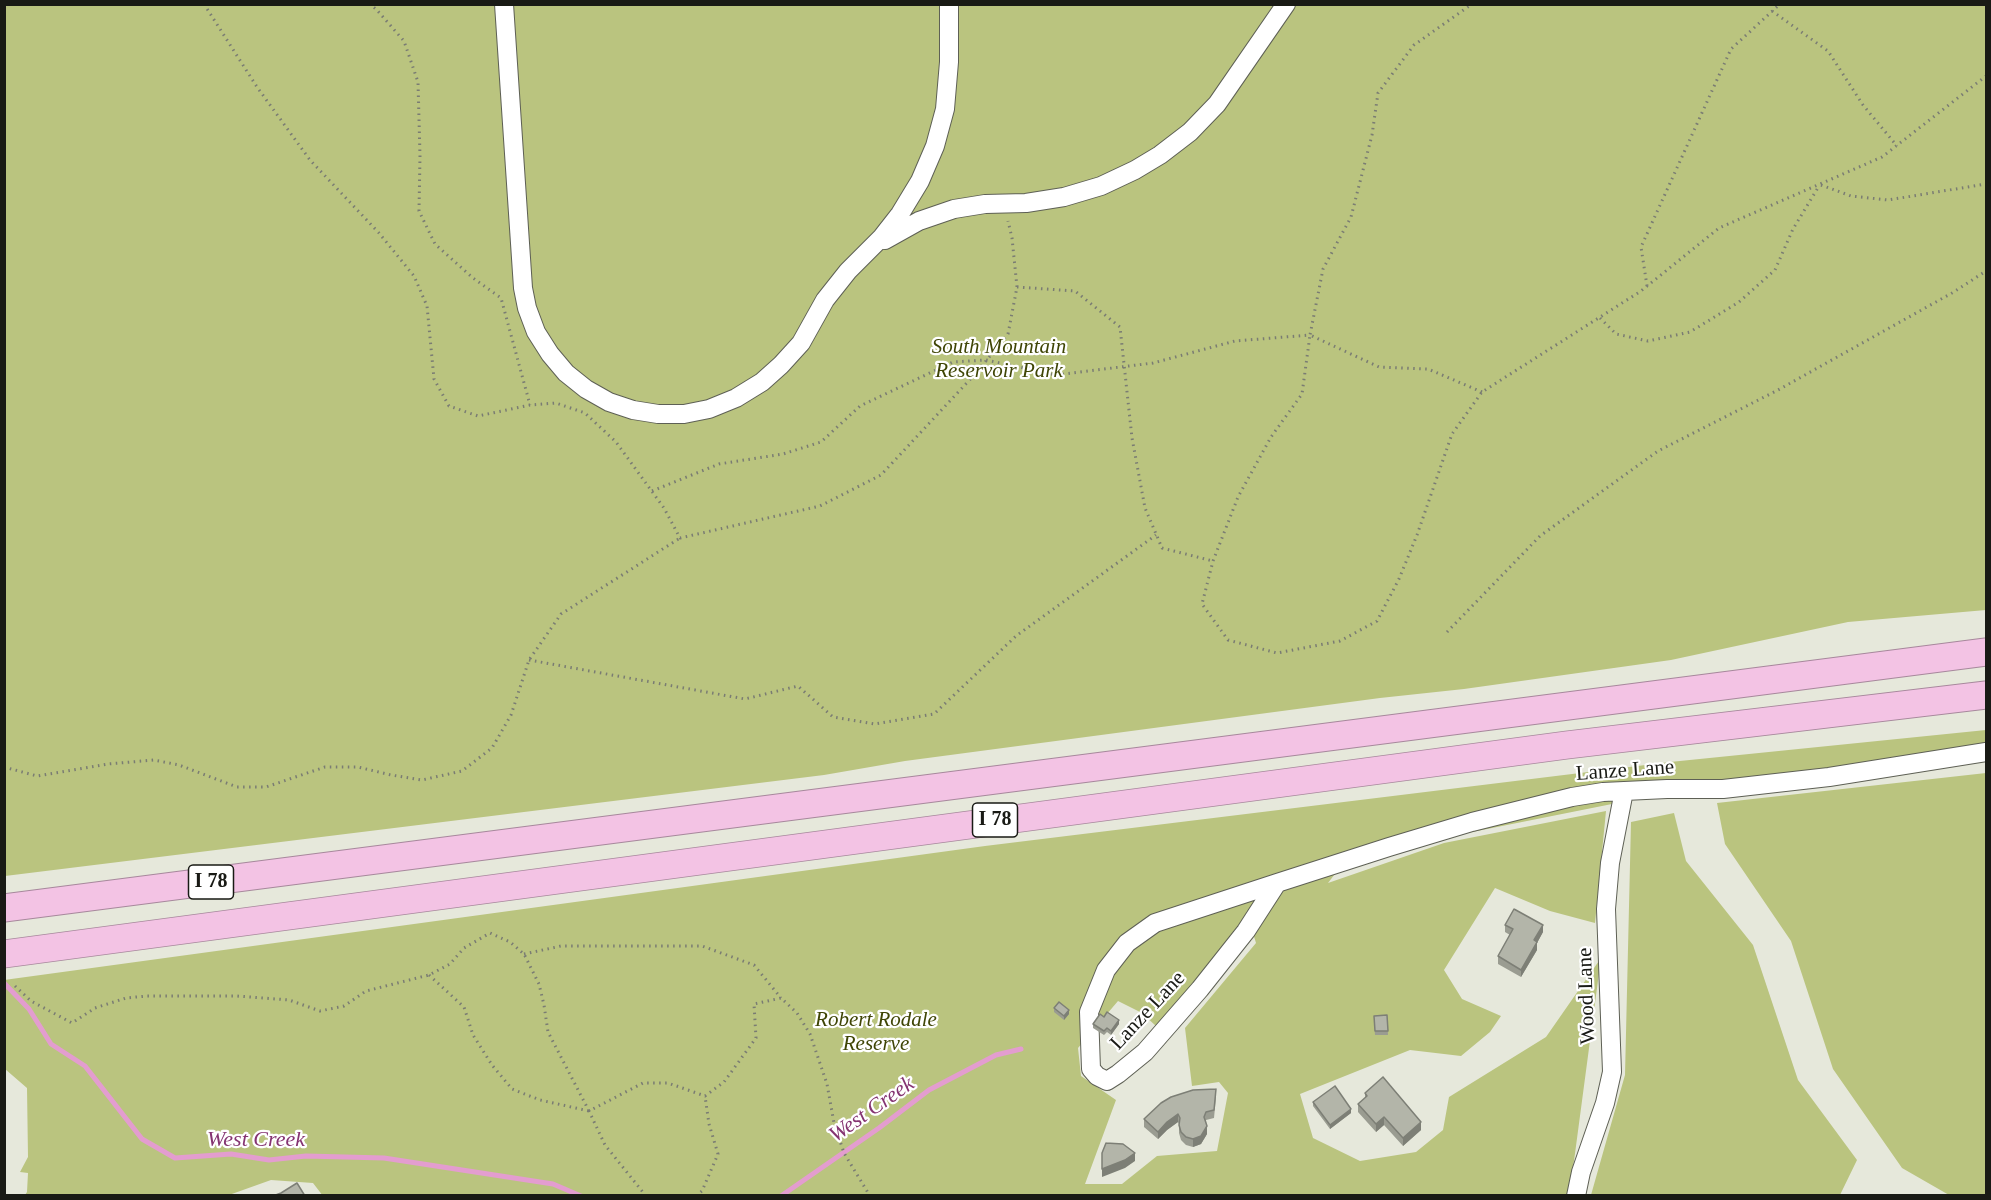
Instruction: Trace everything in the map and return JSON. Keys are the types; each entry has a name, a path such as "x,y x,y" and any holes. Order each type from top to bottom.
{"highway":[{"name":"I 78","path":"4,908 1986,652"},
{"name":"I 78","path":"4,954 1556,746 1986,695"}],"street":[{"path":"504,4 525,298 536,332 566,373 586,389 609,402 633,410 658,414 684,414 709,409 736,398 762,382 801,343 825,300 848,271 893,235 919,221 954,209 985,204 1026,203 1064,197 1091,189 1135,170 1160,156 1190,132 1216,104 1286,4"},
{"path":"869,252 900,214 920,181 935,146 945,109 949,62 949,4"},
{"name":"Lanze Lane","path":"1277,883 1246,931 1145,1052 1107,1081 1097,1076 1091,1069 1089,1012 1106,970 1127,943 1155,923 1277,883 1472,822 1572,796 1624,791 1723,789 1796,781 1986,752"},
{"name":"Wood Lane","path":"1576,1196 1581,1172 1605,1103 1612,1072 1606,909 1610,863 1624,791"}],"path":[{"path":"204,4 257,87 310,160 379,233 414,276 427,306 434,379 449,406 478,416 530,405 556,403 585,413 616,442 652,491 680,538"},
{"path":"369,4 404,41 418,82 420,156 418,211 435,244 472,278 501,298 530,405"},
{"path":"1472,4 1414,45 1378,93 1372,135 1351,217 1323,269 1310,335 1302,394 1271,437 1238,497 1213,561 1202,604 1228,640 1277,653 1340,641 1377,621 1399,579 1417,535 1452,434 1482,392 1647,286 1719,228 1882,157 1986,76"},
{"path":"1647,286 1641,247 1731,49 1780,4"},
{"path":"1772,11 1828,51 1863,105 1897,146"},
{"path":"1820,184 1851,196 1888,200 1986,184"},
{"path":"1599,318 1616,334 1648,341 1690,332 1739,302 1775,270 1793,229 1820,184"},
{"path":"4,767 37,776 154,759 179,765 237,787 266,787 325,767 358,767 422,780 462,771 492,748 511,715 529,660 561,614 680,538 820,506 881,475 1008,334 1017,287 1012,237 1004,204"},
{"path":"1447,633 1540,536 1658,451 1778,390 1952,293 1986,270"},
{"path":"1017,287 1075,291 1120,327 1132,438 1145,508 1162,548 1213,561"},
{"path":"652,491 719,464 783,454 821,442 860,406 953,362 986,360 1056,375 1153,363 1235,341 1310,335 1379,367 1428,369 1482,392"},
{"path":"529,660 745,699 798,686 833,717 875,724 934,714 1016,636 1156,535"},
{"path":"15,986 31,1001 72,1023 94,1008 126,998 147,996 237,996 289,1000 320,1011 344,1006 366,991 429,975 450,964 464,948 490,933 510,942 524,954 539,984 548,1032 605,1145 646,1196"},
{"path":"524,954 561,946 702,946 754,965 781,998 797,1013 810,1034 827,1084 834,1123 844,1153 870,1196"},
{"path":"429,975 464,1007 473,1035 492,1065 512,1089 540,1100 589,1111 643,1083 668,1083 705,1096"},
{"path":"705,1096 724,1082 756,1038 754,1004 781,998"},
{"path":"696,1196 702,1191 718,1154 709,1124 705,1096"}],"green space":[{"name":"South Mountain Reservoir Park","path":"4,5 1986,5 1986,610 1848,622 1671,660 905,761 824,775 5,876"},
{"name":"Robert Rodale Reserve","path":"1986,730 1986,747 1750,781 1653,783 1622,802 1442,838 1338,870 1328,883 1444,843 1606,811 1595,923 1550,911 1495,888 1444,970 1462,999 1501,1016 1490,1032 1461,1056 1410,1050 1300,1094 1313,1138 1360,1161 1416,1152 1443,1130 1449,1097 1546,1037 1601,958 1574,1161 1567,1195 323,1196 313,1183 271,1180 229,1195 25,1195 28,1173 20,1172 28,1157 27,1088 5,1069 4,980 985,846 1670,762","holes":["1246,910 1256,943 1185,1028 1192,1086 1219,1082 1228,1093 1217,1151 1157,1156 1122,1184 1085,1184 1116,1100 1081,1076 1078,1048 1118,1001 1142,1013 1157,1027 1248,920"]},
{"path":"1986,773 1986,1195 1949,1195 1902,1168 1833,1069 1791,941 1725,844 1717,803"},
{"path":"1674,813 1686,861 1753,945 1798,1080 1857,1160 1840,1195 1591,1195 1625,1075 1631,822"}],"building":[{"path":"1514,909 1543,925 1534,940 1537,942 1521,970 1498,956 1513,929 1505,925"},
{"path":"1059,1002 1069,1010 1064,1016 1054,1008"},
{"path":"1107,1012 1119,1020 1111,1031 1107,1028 1104,1031 1093,1024 1100,1014 1104,1017"},
{"path":"1387,1015 1388,1031 1375,1031 1374,1016"},
{"path":"1383,1077 1421,1122 1403,1138 1384,1117 1376,1124 1358,1104 1367,1096 1365,1093"},
{"path":"1335,1086 1351,1109 1330,1125 1313,1102"},
{"path":"1216,1089 1214,1110 1206,1112 1204,1117 1207,1126 1201,1136 1193,1139 1186,1137 1181,1132 1178,1114 1158,1132 1144,1119 1171,1097 1193,1090"},
{"path":"1106,1143 1123,1144 1135,1153 1125,1160 1102,1169 1102,1153"},
{"path":"297,1183 305,1196 273,1196 281,1193"}],"waterway":[{"name":"West Creek","path":"4,983 29,1009 51,1044 85,1066 142,1139 175,1158 231,1154 269,1160 306,1156 384,1158 553,1184 581,1196"},
{"name":"West Creek","path":"781,1196 929,1090 996,1055 1021,1049"}]}
